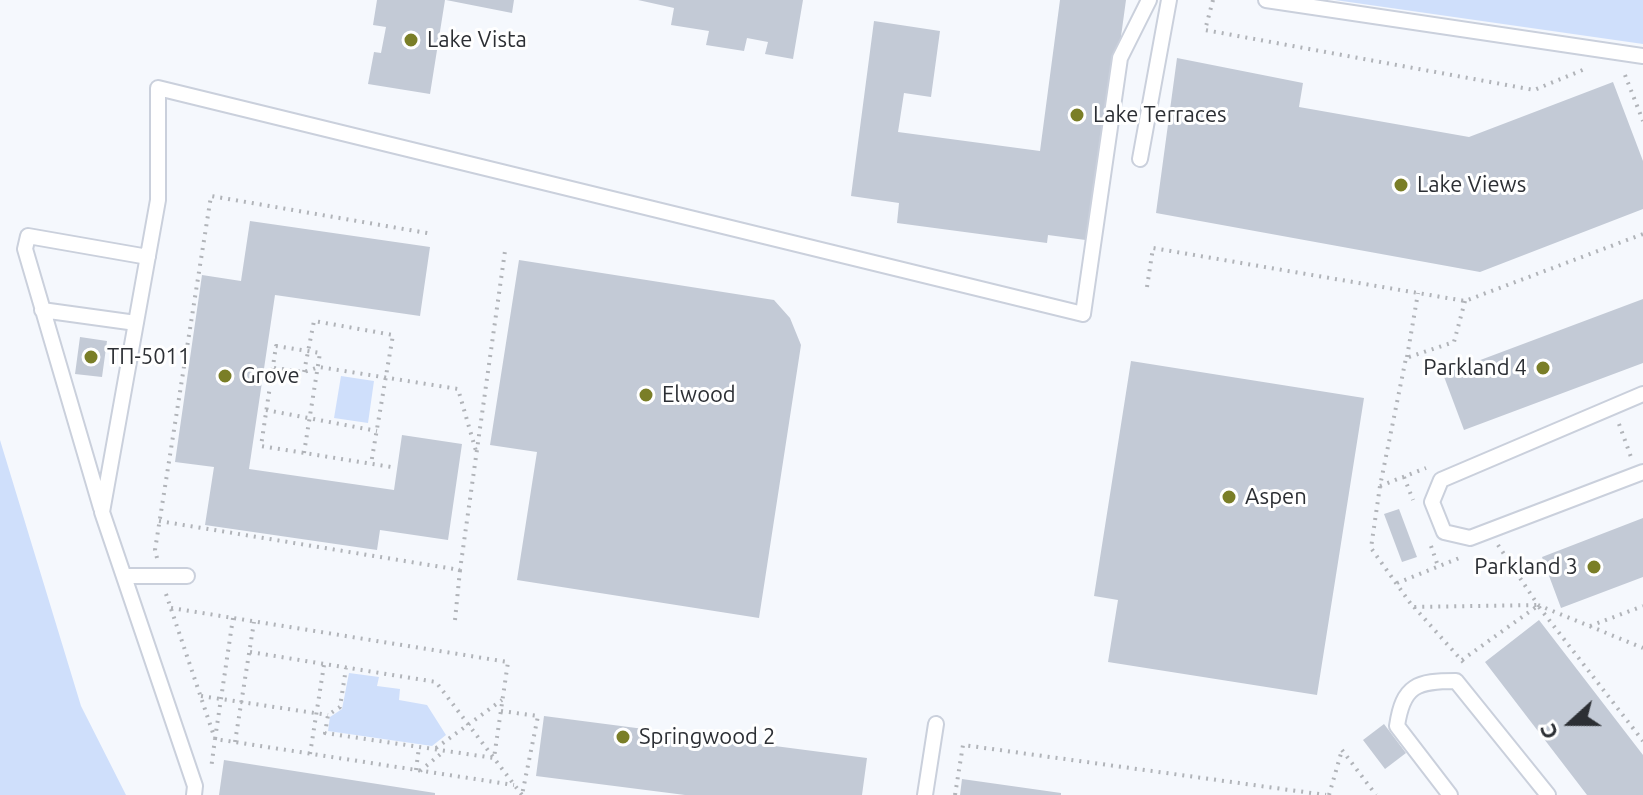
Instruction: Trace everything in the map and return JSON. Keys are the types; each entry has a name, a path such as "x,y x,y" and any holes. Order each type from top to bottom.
{"lane":[{"path":"102,512 158,200 158,88 1083,314 1120,58 1149,0"},
{"path":"1140,159 1169,0"},
{"path":"1266,0 1643,56"},
{"path":"148,257 28,236 25,249 102,512 195,786 194,795"},
{"path":"42,310 136,323"},
{"path":"1640,473 1470,538 1444,532 1432,502 1441,480 1643,394"},
{"path":"125,576 187,576"},
{"path":"1450,795 1397,726 1401,701 1415,686 1436,681 1456,681 1548,795"},
{"path":"925,795 936,724"}],"path":[{"path":"1213,0 1205,30 1534,90 1583,68 1597,71"},
{"path":"1611,73 1634,76"},
{"path":"1625,75 1643,121"},
{"path":"215,739 160,576 155,550 211,196 433,234"},
{"path":"1147,287 1153,248 1465,301 1643,234"},
{"path":"455,620 505,251"},
{"path":"1418,293 1371,548 1413,607 1538,605 1643,648"},
{"path":"1406,358 1454,342 1465,301"},
{"path":"304,372 314,321 393,335 371,464"},
{"path":"304,453 320,353 276,346 261,446 371,464 391,467"},
{"path":"273,368 304,372 319,367 458,389 477,453"},
{"path":"1613,407 1640,473"},
{"path":"266,410 377,431"},
{"path":"159,521 460,570"},
{"path":"1496,542 1538,605 1643,741"},
{"path":"1461,660 1538,605"},
{"path":"1590,626 1643,606"},
{"path":"171,608 508,662 494,758"},
{"path":"210,781 233,618"},
{"path":"235,742 254,622"},
{"path":"250,652 436,682 522,795"},
{"path":"310,754 325,664"},
{"path":"201,696 328,715 340,707 346,668"},
{"path":"435,749 502,700"},
{"path":"501,711 538,716 522,795"},
{"path":"328,715 325,733 494,758"},
{"path":"215,739 514,785"},
{"path":"955,795 963,745 1328,795 1342,750 1376,795"},
{"path":"418,770 419,747"},
{"path":"418,770 444,750"}],"shaded area":[{"path":"1335,0 1643,0 1643,44"},
{"path":"341,376 374,381 368,423 334,418"},
{"path":"0,440 81,706 126,795 0,795"},
{"path":"349,673 379,677 377,686 400,689 399,700 427,705 446,735 432,746 328,731 330,717 342,709"}],"building":[{"name":"Lake Vista","path":"377,0 445,0 430,94 368,84 374,52 381,53 386,27 373,25"},
{"path":"446,0 514,0 512,13"},
{"path":"638,0 803,0 793,59 765,54 768,42 747,38 744,51 706,45 709,31 671,25 674,8"},
{"name":"Lake Terraces","path":"1060,0 1126,0 1093,241 1048,235 1047,243 897,223 899,203 851,196 874,21 940,31 931,97 904,93 898,132 1040,151"},
{"name":"Lake Views","path":"1177,58 1303,83 1299,107 1469,137 1613,82 1643,161 1643,209 1480,272 1156,213"},
{"name":"Grove","path":"250,221 430,247 420,316 275,295 249,469 394,490 402,435 462,444 448,540 380,530 377,550 205,525 214,467 175,462 202,275 241,281"},
{"name":"Elwood","path":"519,260 774,300 790,318 801,345 759,618 517,580 537,452 490,445"},
{"name":"Parkland 4","path":"1643,299 1643,363 1464,430 1443,374"},
{"name":"ТП-5011","path":"80,337 107,341 102,377 75,374"},
{"name":"Aspen","path":"1131,361 1364,398 1317,695 1108,662 1118,600 1094,596"},
{"path":"1399,509 1417,557 1402,562 1384,514"},
{"name":"Parkland 3","path":"1643,518 1643,577 1561,608 1542,557"},
{"path":"1539,620 1643,755 1643,795 1587,795 1485,662"},
{"name":"Springwood 2","path":"544,716 867,758 862,795 685,795 536,776"},
{"path":"1384,724 1406,753 1385,769 1363,740"},
{"path":"224,760 435,793 435,795 219,795"},
{"path":"962,779 1061,793 1061,795 960,795"}],"place":[{"name":"Lake Vista","path":"411,40"},
{"name":"Lake Terraces","path":"1077,115"},
{"name":"Lake Views","path":"1401,185"},
{"name":"ТП-5011","path":"91,357"},
{"name":"Parkland 4","path":"1543,368"},
{"name":"Grove","path":"225,376"},
{"name":"Elwood","path":"646,395"},
{"name":"Aspen","path":"1229,497"},
{"name":"Parkland 3","path":"1594,567"},
{"name":"Springwood 2","path":"623,737"}]}
